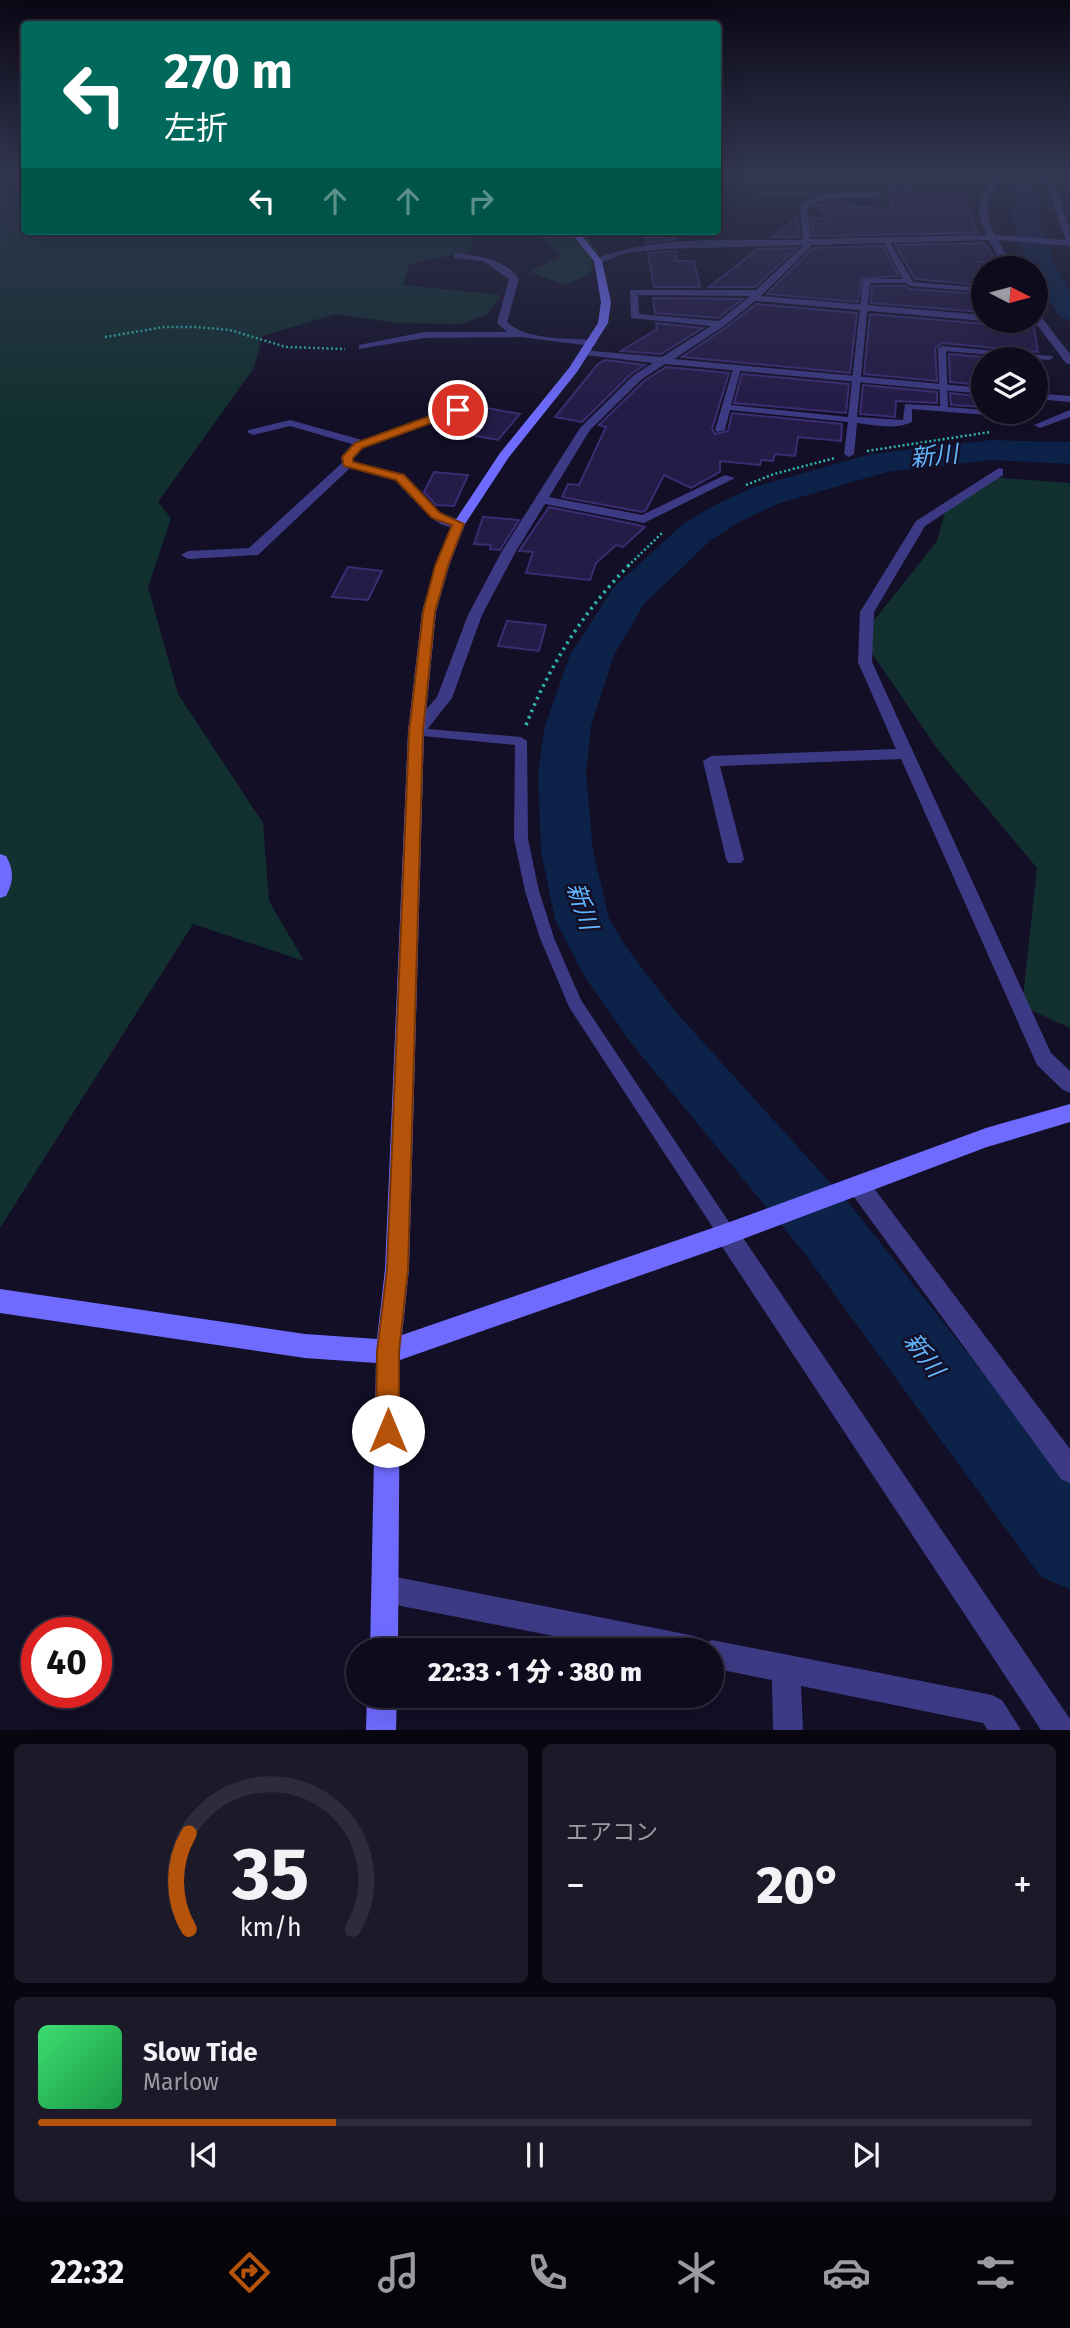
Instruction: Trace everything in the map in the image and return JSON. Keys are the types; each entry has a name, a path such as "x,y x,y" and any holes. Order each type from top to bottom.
{"street":[{"path":"457,256 485,259 512,276 514,279 502,323 506,330 518,335"},
{"path":"384,1638 388,1352 397,1269 416,732 429,612 442,566 459,524 504,455 589,347 603,323 606,302 598,261 594,256"},
{"path":"598,261 611,256"},
{"path":"416,732 444,698 475,615 540,499 586,428 639,377 721,324 798,256"},
{"path":"721,324 634,316 632,292 755,296 971,317"},
{"path":"1048,332 1070,362"},
{"path":"363,347 424,335 518,335 662,361 971,390"},
{"path":"1048,397 1070,399"},
{"path":"348,464 347,457 364,443 458,410"},
{"path":"1040,425 1070,413"},
{"path":"253,432 290,423 364,443"},
{"path":"348,464 400,477 436,516 459,524"},
{"path":"188,555 253,552 348,464"},
{"path":"999,472 920,524 867,612 865,662 1044,1059 1070,1084"},
{"path":"540,499 644,519 729,478"},
{"path":"735,859 710,761 906,754"},
{"path":"0,860 5,872 0,891"},
{"path":"0,1301 305,1346 388,1352 856,1188 986,1138 1070,1113"},
{"path":"856,1188 1070,1470"},
{"path":"733,1231 1059,1730"},
{"path":"386,1589 634,1638"},
{"path":"724,1656 992,1710 1006,1730"},
{"path":"786,1668 788,1730"},
{"path":"381,1730 382,1708"}],"lane":[{"path":"894,256 909,284 971,288"},
{"path":"849,454 867,281 908,281"},
{"path":"944,408 942,348 1049,358"},
{"path":"720,430 737,369"},
{"path":"727,407 896,424 907,422 908,406 971,411"},
{"path":"416,732 521,741 521,839 531,891 547,938 575,1003 733,1231"}],"path":[{"path":"105,338 164,327 196,327 230,330 286,347 333,351 363,347"},
{"path":"735,491 774,474 849,454 1040,425"},
{"path":"521,741 537,693 566,644 626,565 670,526"}],"green space":[{"path":"0,256 449,256 409,264 403,285 501,295 486,315 461,324 397,323 336,314 262,336 254,368 158,502 171,518 148,587 178,694 263,823 269,901 304,961 193,924 0,1228"},
{"path":"561,256 595,256 590,273 566,285 529,272"},
{"path":"988,477 1070,483 1070,1028 1022,1006 1037,868 938,750 861,637 937,541 947,504"}],"building":[{"path":"648,256 676,256 676,261 694,261 700,287 654,287"},
{"path":"749,256 789,256 755,287 709,287"},
{"path":"805,256 888,256 899,276 862,279 858,302 767,294"},
{"path":"901,256 993,256 971,256 971,284 915,279"},
{"path":"872,286 905,286 910,289 971,293 971,311 871,303"},
{"path":"653,298 743,299 718,318 655,313"},
{"path":"756,304 857,313 850,373 682,357"},
{"path":"870,314 971,323 971,333 1035,333 1037,347 985,347 942,343 935,348 937,381 864,374"},
{"path":"656,323 703,328 661,354 621,351 657,329"},
{"path":"949,354 971,356 971,384 950,382"},
{"path":"605,360 645,365 632,373 582,422 555,417 597,365"},
{"path":"666,367 729,373 712,429 715,434 728,431 732,413 842,424 841,441 798,437 795,456 775,454 773,461 761,460 760,465 720,461 720,472 691,488 664,475 646,510 642,512 562,497 568,484 579,485 606,427 599,425 644,381"},
{"path":"742,374 849,384 846,413 734,403"},
{"path":"863,385 937,392 937,403 896,401 895,417 860,414"},
{"path":"950,393 971,396 971,406 951,405"},
{"path":"487,408 520,414 498,440 464,434"},
{"path":"434,472 468,475 454,506 436,505 424,492"},
{"path":"549,507 645,527 623,547 616,545 596,563 590,580 526,573 533,552 519,551"},
{"path":"483,517 519,520 500,550 490,549 491,545 474,544"},
{"path":"348,567 382,571 368,600 332,597"},
{"path":"507,621 546,625 539,651 498,646"}],"waterway":[{"name":"新川","path":"1039,256 1051,283 1070,311"},
{"name":"新川","path":"1070,453 991,450 884,462 767,495 728,513 697,532 628,597 592,655 568,726 562,773 567,851 582,919 604,960 653,1027 829,1231 1070,1548"}],"route":[{"path":"388,1431 388,1352 397,1269 416,732 429,612 442,566 459,524 436,516 400,477 348,464 347,457 359,445 458,410"}]}
